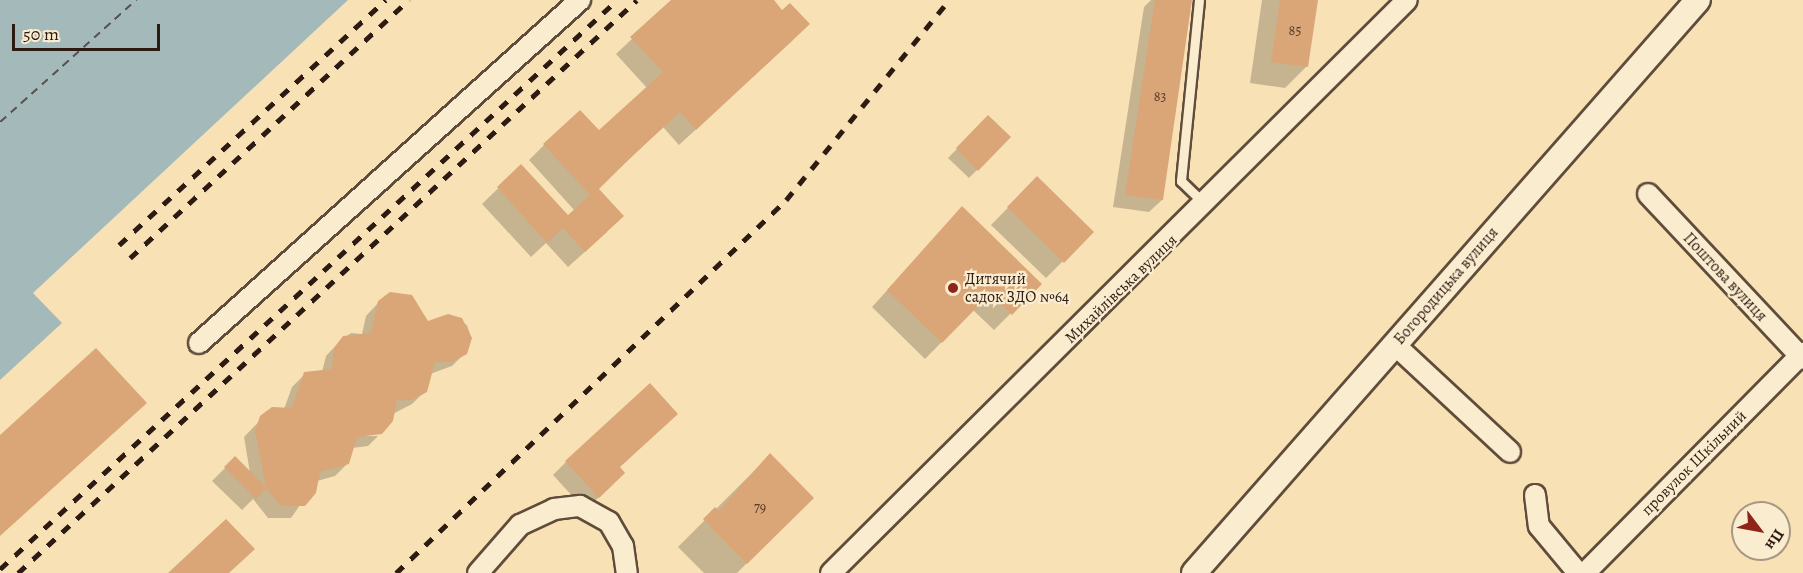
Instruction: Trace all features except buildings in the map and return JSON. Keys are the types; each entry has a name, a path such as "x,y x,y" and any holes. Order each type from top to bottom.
{"street":[{"path":"199,343 580,0"},
{"name":"Михайлівська вулиця","path":"833,572 1206,205 1407,0"},
{"name":"Богородицька вулиця","path":"1194,573 1698,0"},
{"name":"Поштова вулиця","path":"1648,194 1802,356"},
{"path":"1395,345 1510,452"},
{"name":"провулок Шкільний","path":"1585,573 1802,356"},
{"path":"1535,495 1539,526 1578,573"},
{"path":"478,573 520,525 554,509 580,506 609,522 623,546 627,573"}],"lane":[{"path":"1199,0 1181,181 1206,205"}],"shaded area":[{"path":"0,0 348,0 33,293 62,323 0,380"}],"ferry route":[{"path":"0,122 136,0"}],"railway":[{"path":"119,245 385,0"},
{"path":"130,258 409,0"},
{"path":"0,569 617,0"},
{"path":"18,573 637,0"},
{"path":"396,573 786,200 949,0"}],"place":[{"name":"Дитячий садок ЗДО №64","path":"953,288"}]}
